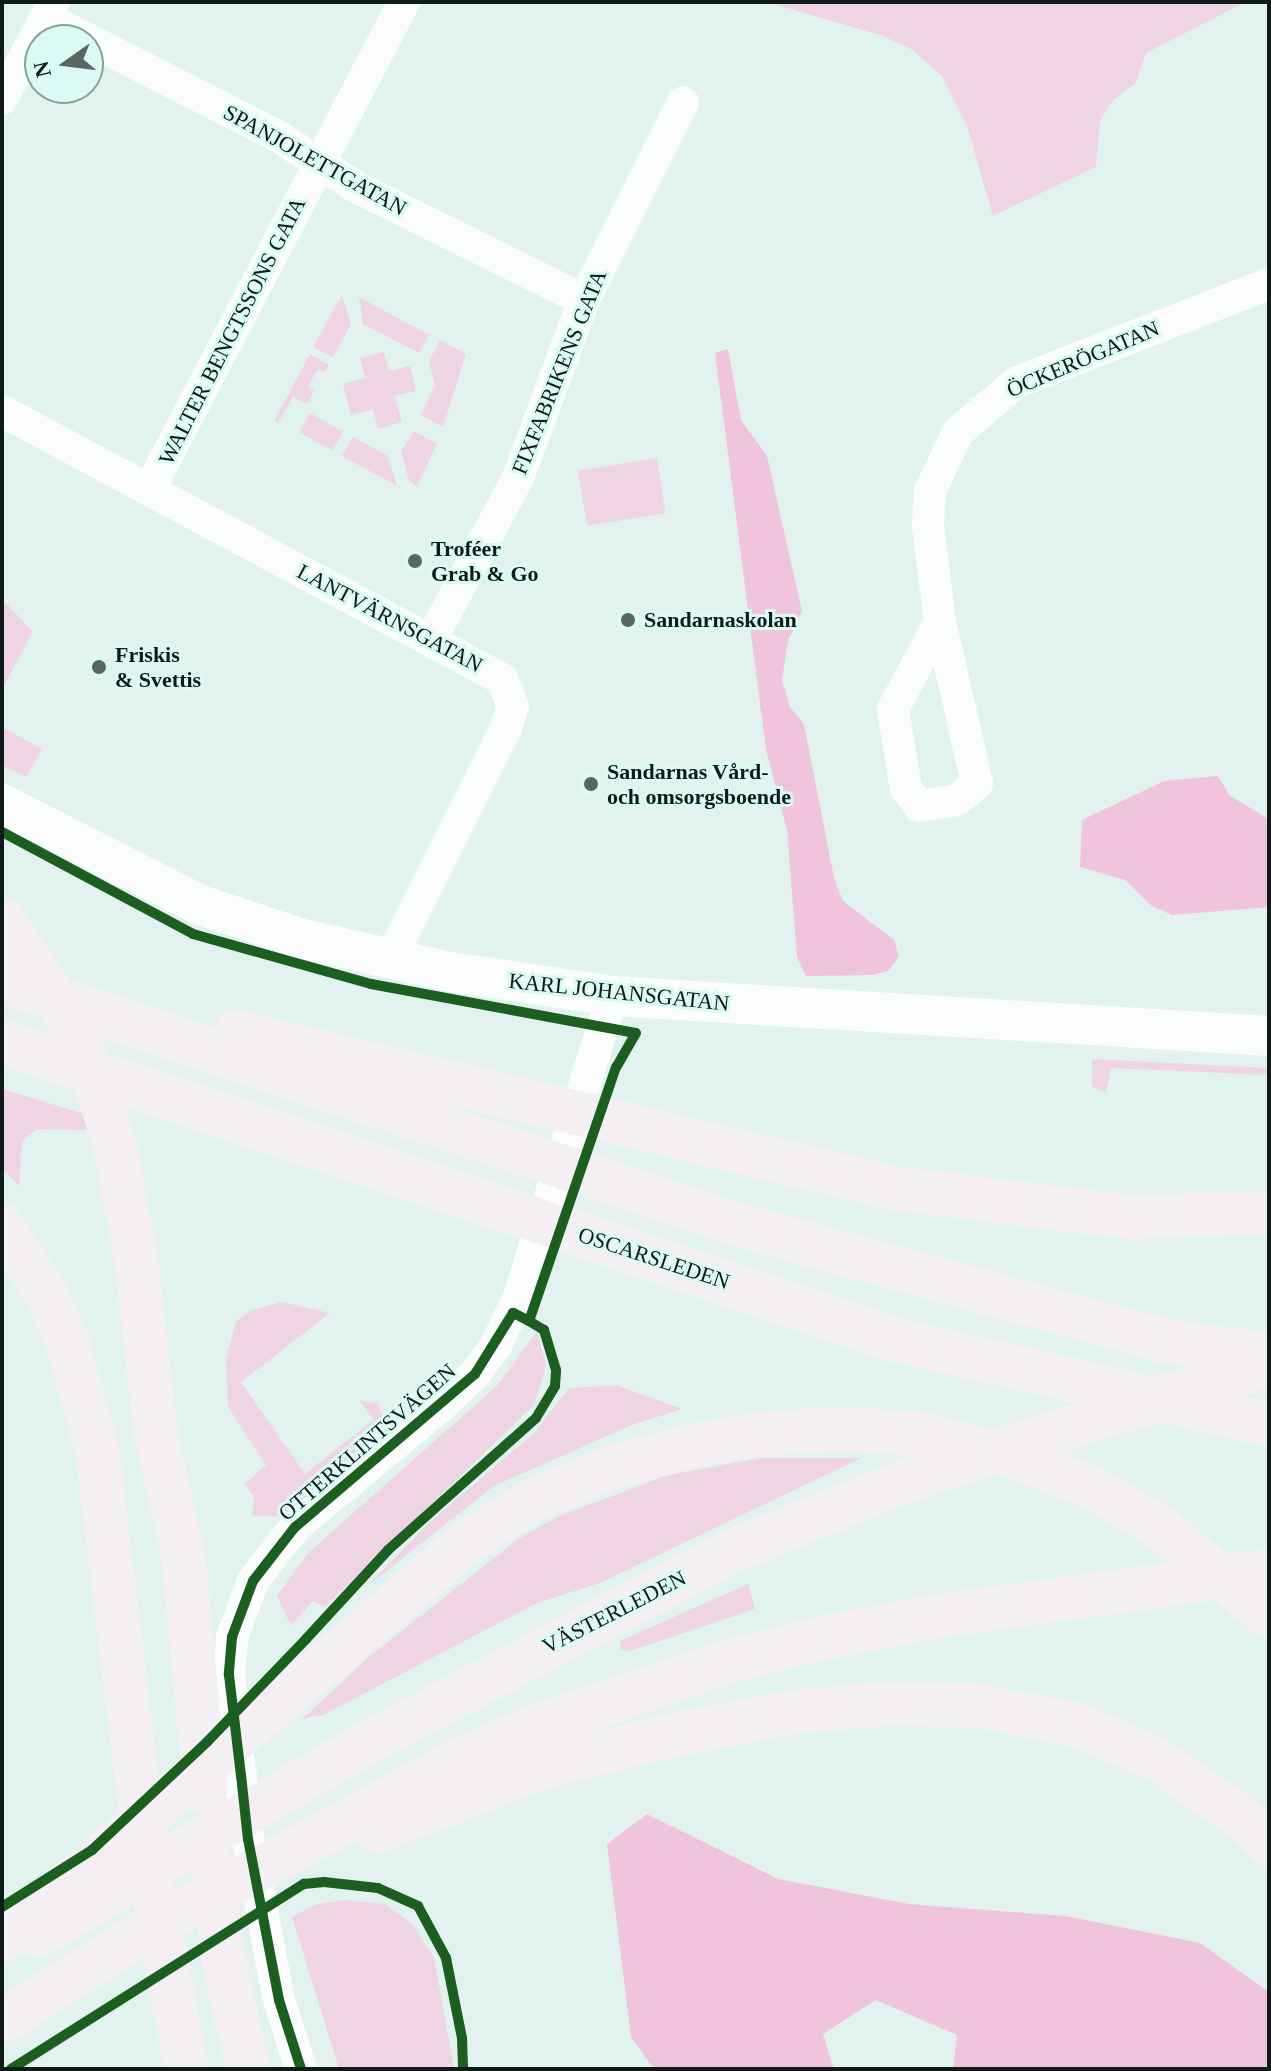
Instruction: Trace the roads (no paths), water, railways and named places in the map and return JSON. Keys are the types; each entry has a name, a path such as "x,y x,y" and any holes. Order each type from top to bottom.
{"highway":[{"path":"8,925 49,982 86,1057 123,1185 155,1429 184,1561 222,1952 248,2069"},
{"path":"2,981 738,1225 1160,1340 1269,1355"},
{"path":"144,1026 249,1033 893,1188 1129,1217 1269,1213"},
{"name":"OSCARSLEDEN","path":"2,1042 896,1340 1269,1425"},
{"path":"2,1225 47,1296 67,1341 94,1435 145,1847 186,2069"},
{"name":"VÄSTERLEDEN","path":"2,1956 365,1744 739,1548 918,1476 1269,1364"},
{"path":"2,1940 463,1545 533,1500 607,1469 691,1446 763,1434 843,1429 958,1441 1023,1460 1096,1490 1192,1549 1269,1616"},
{"path":"2,2022 147,1930 401,1806 529,1729 737,1659 946,1615 1269,1571"},
{"path":"401,1806 668,1736 793,1712 882,1704 974,1705 1077,1725 1160,1761 1247,1822 1269,1845"}],"street":[{"name":"WALTER BENGTSSONS GATA","path":"149,490 404,2"},
{"name":"SPANJOLETTGATAN","path":"50,10 320,162 356,187 584,300"},
{"path":"2,99 50,10"},
{"name":"FIXFABRIKENS GATA","path":"431,640 518,478 584,300 683,102"},
{"name":"ÖCKERÖGATAN","path":"940,622 893,709 906,789 920,806 957,800 977,783 940,622 928,526 930,491 958,432 1017,382 1269,284"},
{"name":"LANTVÄRNSGATAN","path":"2,411 502,679 513,706 390,960"},
{"name":"KARL JOHANSGATAN","path":"2,804 200,905 290,935 390,960 612,996 1269,1036"},
{"name":"OTTERKLINTSVÄGEN","path":"301,2069 279,2000 248,1839 229,1675 232,1637 253,1581 295,1527 475,1374 519,1297 612,996"}],"place":[{"name":"Troféer Grab & Go","path":"415,561"},
{"name":"Sandarnaskolan","path":"628,620"},
{"name":"Friskis & Svettis","path":"99,667"},
{"name":"Sandarnas Vård- och omsorgsboende","path":"591,784"}]}
